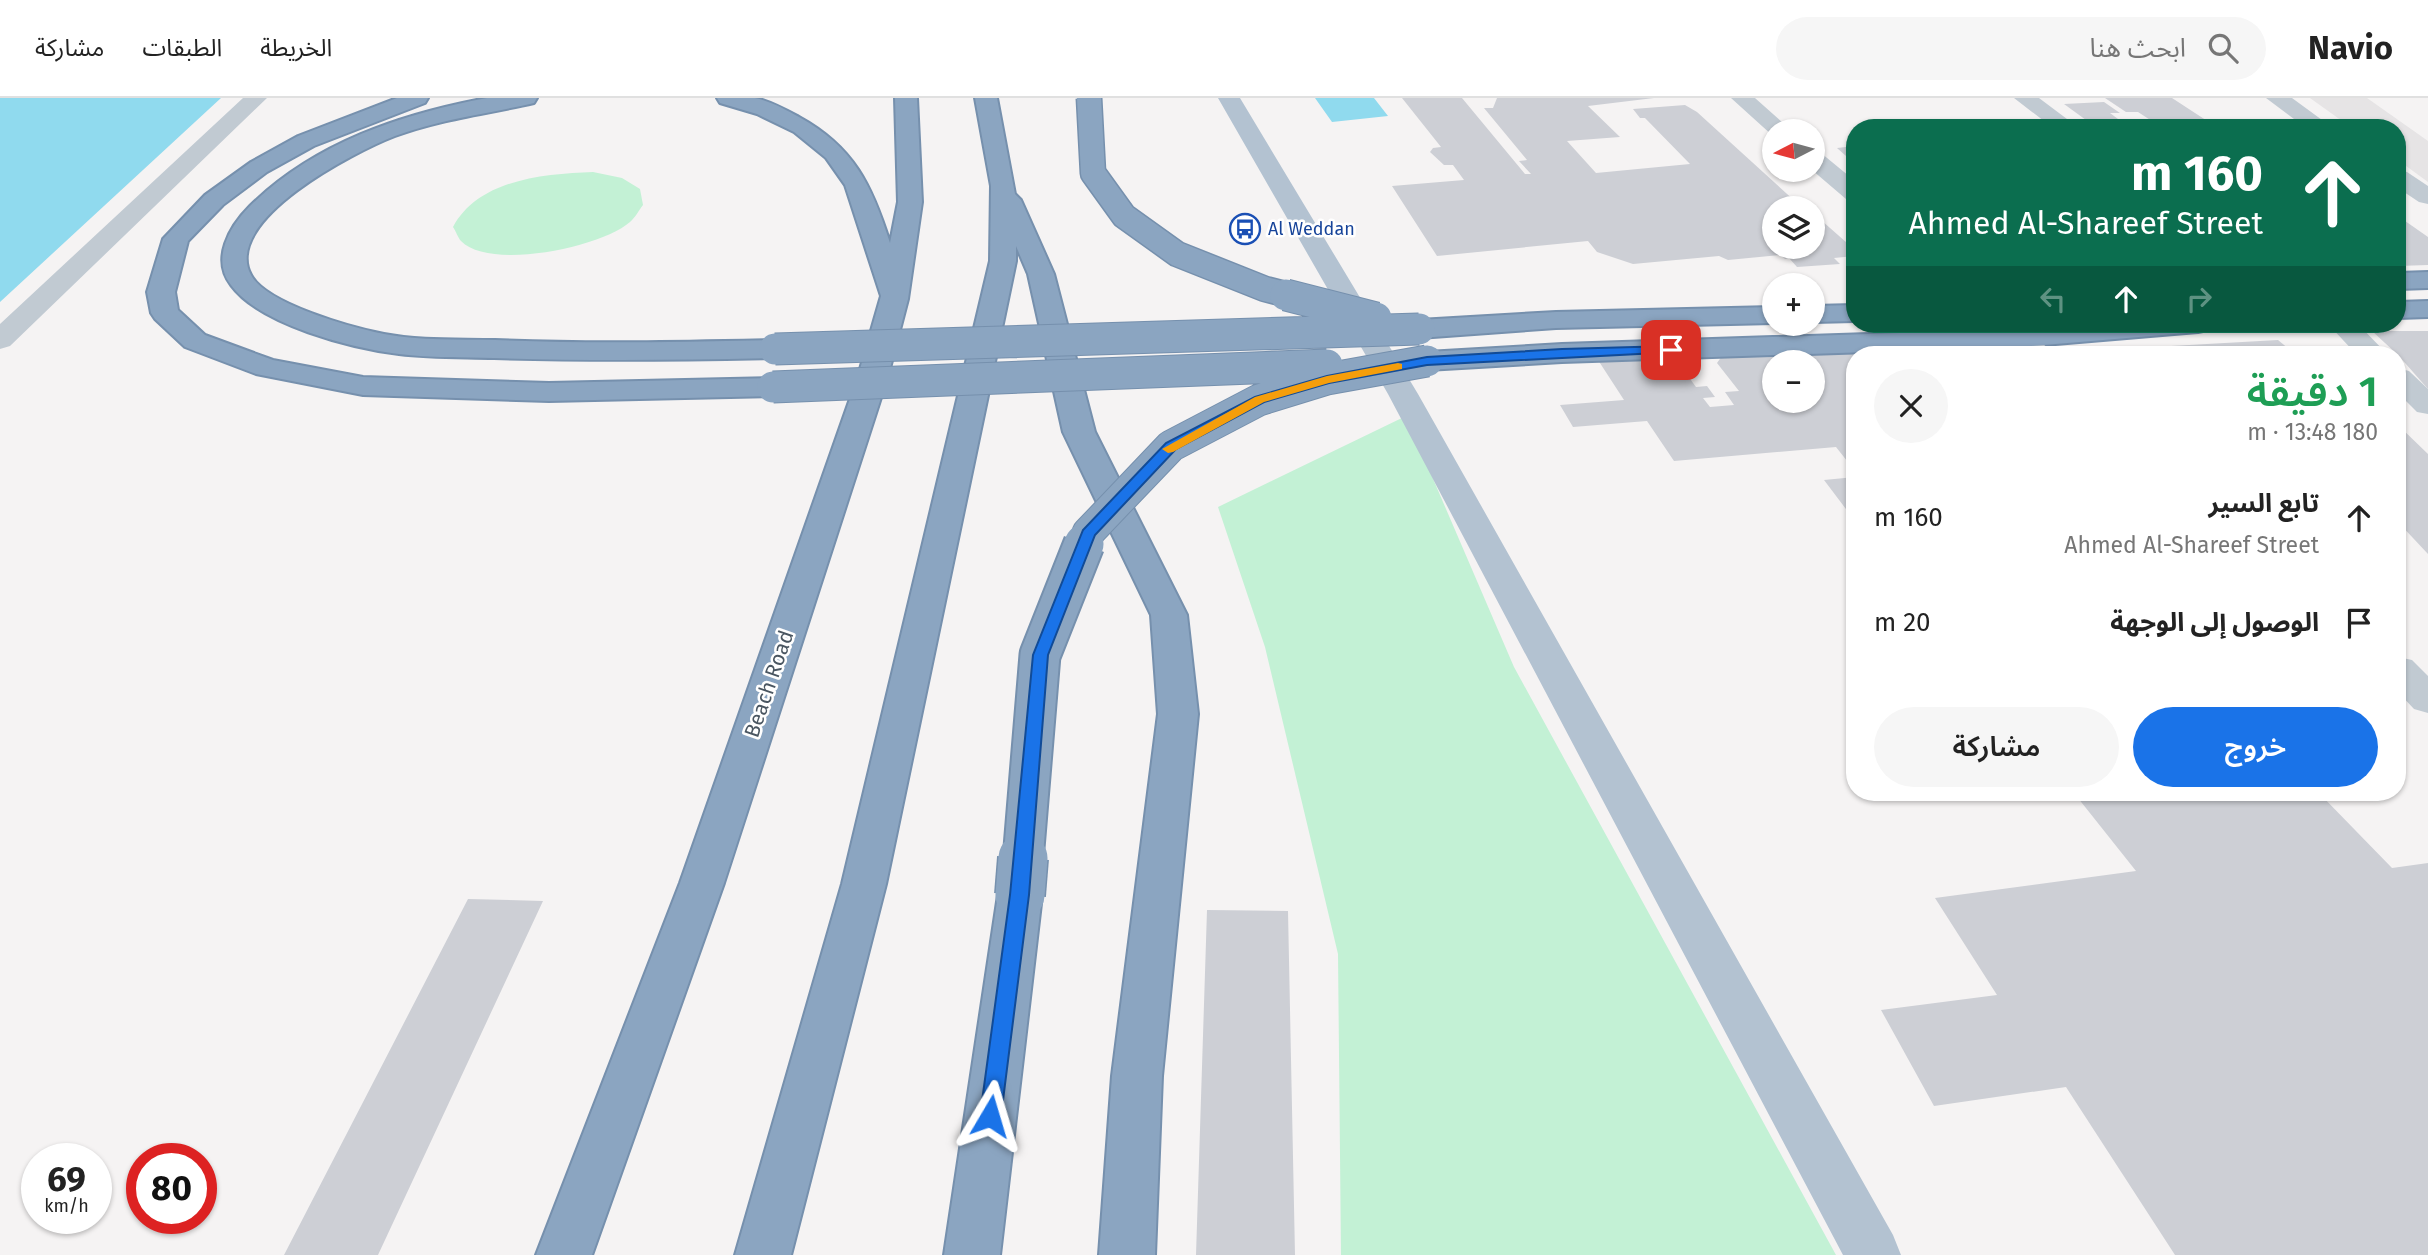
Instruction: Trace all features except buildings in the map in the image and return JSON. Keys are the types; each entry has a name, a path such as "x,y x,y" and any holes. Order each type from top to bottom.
{"highway":[{"path":"526,98 374,114 306,141 259,167 214,200 176,239 161,292 165,313 195,341 266,368 376,387 549,391 759,387 1423,345 1556,320 1762,315"},
{"path":"728,98 753,103 799,124 845,164 857,185 894,299"},
{"name":"Beach Road","path":"564,1255 702,883 873,376 894,299 911,202 905,98"},
{"path":"763,1255 864,884 1003,261 1003,186 986,98"},
{"path":"1088,98 1093,173 1124,216 1177,254 1265,289 1423,345"},
{"path":"411,111 304,172 265,203 239,238 234,265 245,285 273,307 325,327 398,345 562,353 1423,345 1562,353 1890,344 2022,339 2092,333"},
{"path":"1003,186 1041,274 1079,432 1170,615 1178,714 1137,1076 1128,1255"},
{"path":"2406,281 2428,281"},
{"path":"2406,310 2428,309"},
{"path":"1825,314 1846,313"},
{"path":"972,1255 1020,895 1040,655 1088,533 1171,446 1259,400 1423,345"}],"main road":[{"path":"1229,98 1403,394 1874,1255"}],"street":[{"path":"0,341 256,98"},
{"path":"1742,98 1767,119"},
{"path":"2025,98 2055,119"},
{"path":"2277,98 2308,119"},
{"path":"1825,168 1846,186"},
{"path":"2406,182 2428,197"},
{"path":"2351,333 2364,346"},
{"path":"2406,384 2428,405"}],"shaded area":[{"path":"2310,98 2367,98 2397,119 2339,119"},
{"path":"2406,125 2428,141 2428,182 2406,166"}],"green space":[{"path":"593,172 622,178 640,189 643,205 630,222 596,240 546,252 496,254 475,250 461,241 453,227 464,211 479,198 496,189 534,178"},
{"path":"1406,416 1514,667 1836,1255 1341,1255 1338,954 1265,647 1218,507"}],"water":[{"path":"0,98 221,98 0,302"},
{"path":"1315,98 1374,98 1388,116 1332,122"}],"slow traffic":[{"path":"1168,449 1259,400 1327,379 1398,366"}],"place":[{"name":"Al Weddan","path":"1245,229"}],"route":[{"path":"990,1116 1020,895 1040,655 1088,533 1171,446 1259,400 1327,379 1427,361 1671,350"}]}
